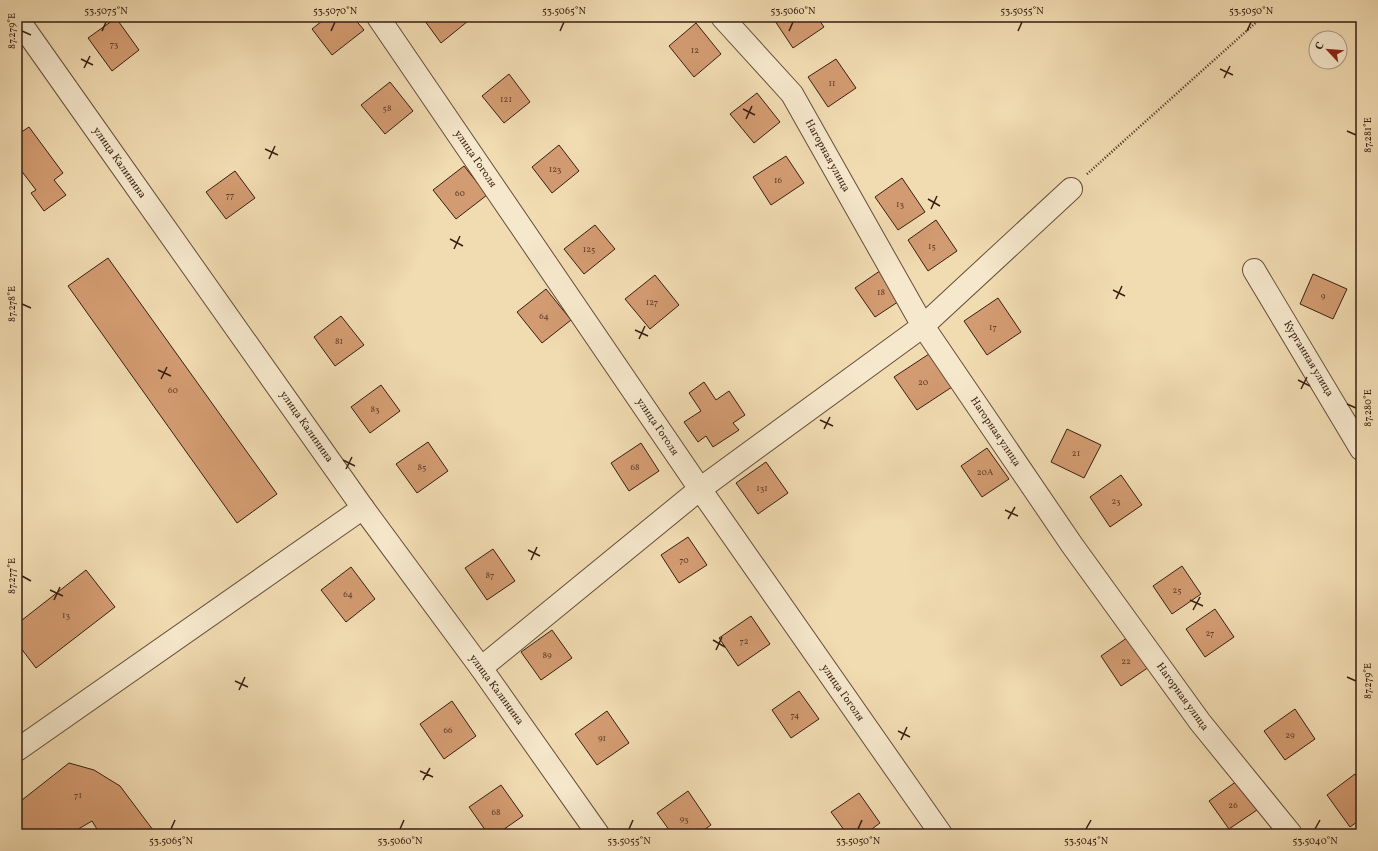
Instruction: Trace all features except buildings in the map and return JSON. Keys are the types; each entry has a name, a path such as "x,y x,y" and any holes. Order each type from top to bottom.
{"street":[{"name":"улица Гоголя","path":"378,17 700,489 941,834"},
{"name":"Нагорная улица","path":"722,17 792,94 923,326 1086,564 1200,722 1291,834"},
{"name":"улица Калинина","path":"17,18 363,508 481,668 598,834"},
{"path":"481,668 700,489 923,326 1071,189"},
{"name":"Курганная улица","path":"1254,270 1361,449"},
{"path":"17,750 363,508"}],"path":[{"path":"1071,189 1262,17"}]}
